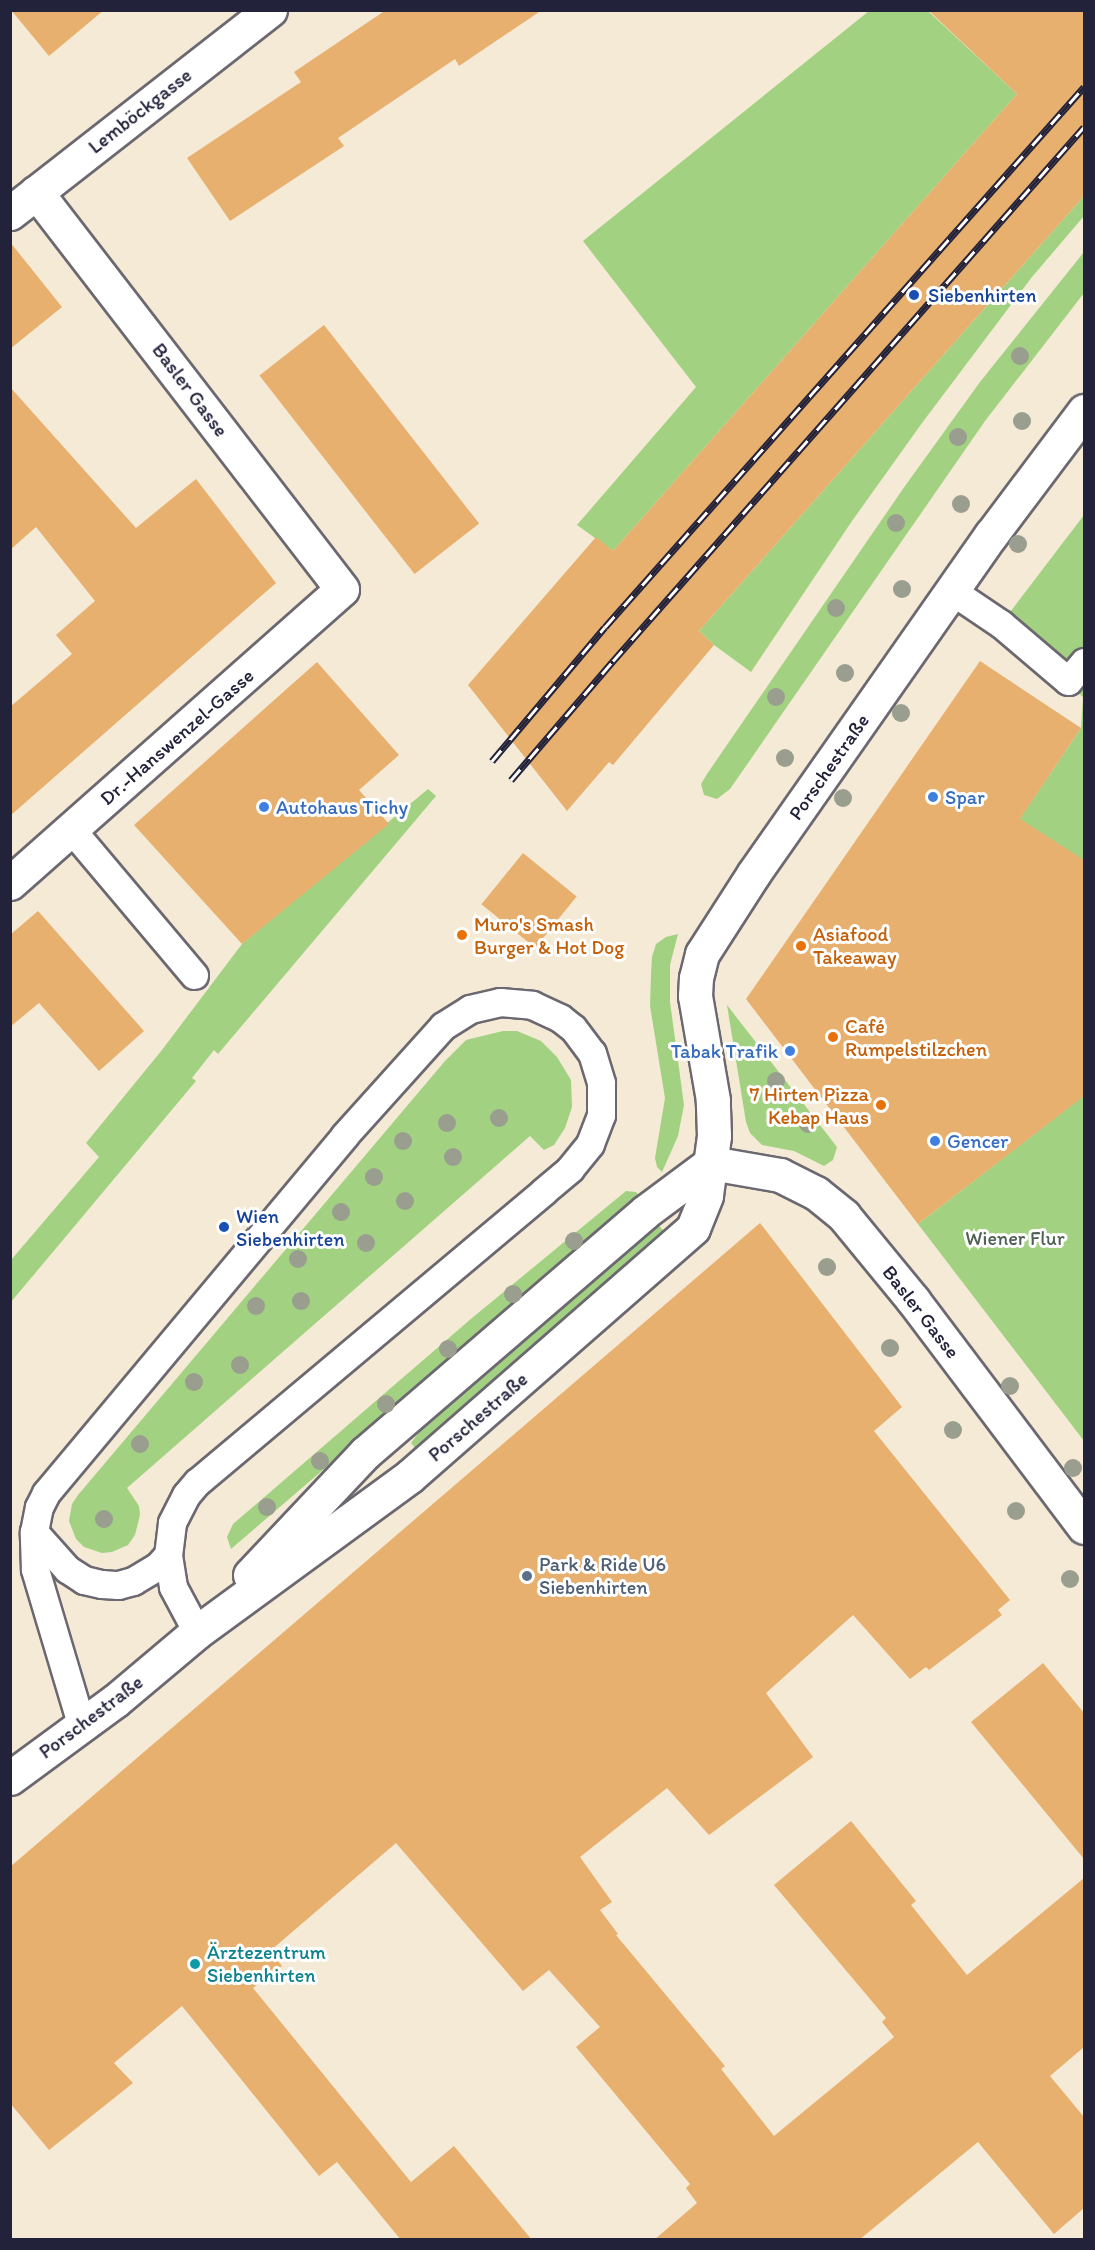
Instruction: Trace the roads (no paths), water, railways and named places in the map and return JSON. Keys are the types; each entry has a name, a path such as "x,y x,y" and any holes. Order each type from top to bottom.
{"street":[{"name":"Lemböckgasse","path":"18,204 270,10"},
{"name":"Basler Gasse","path":"18,204 342,589"},
{"name":"Porschestraße","path":"10,1778 82,1727 197,1632 410,1476 693,1228 700,1212 711,1163 714,1136 713,1100 695,996 696,978 702,954 754,873 952,591 1084,411"},
{"name":"Dr.-Hanswenzel-Gasse","path":"10,883 342,589"},
{"name":"Basler Gasse","path":"711,1163 780,1175 816,1192 844,1216 913,1300 1084,1527"},
{"name":"Porschestraße","path":"197,1632 364,1453 645,1212 711,1163"}],"lane":[{"path":"952,591 1001,624 1068,681 1084,662"},
{"path":"71,829 194,975"},
{"path":"82,1727 40,1593 34,1558 34,1532 39,1507 57,1478 352,1127 443,1026 470,1008 500,1002 532,1005 560,1018 573,1028 592,1053 601,1083 601,1115 590,1144 581,1157 455,1269 197,1482 175,1516 168,1555 172,1587 197,1632"},
{"path":"34,1532 67,1569 84,1580 102,1584 118,1585 133,1581 158,1566 168,1555"}],"railway":[{"path":"492,761 605,627 1084,87"},
{"path":"511,780 613,661 1084,127"}],"place":[{"name":"Siebenhirten","path":"914,295"},
{"name":"Spar","path":"933,797"},
{"name":"Autohaus Tichy","path":"264,807"},
{"name":"Muro's Smash Burger & Hot Dog","path":"462,935"},
{"name":"Asiafood Takeaway","path":"801,946"},
{"name":"Café Rumpelstilzchen","path":"833,1037"},
{"name":"Tabak Trafik","path":"790,1051"},
{"name":"7 Hirten Pizza Kebap Haus","path":"881,1105"},
{"name":"Gencer","path":"935,1141"},
{"name":"Wien Siebenhirten","path":"224,1227"},
{"name":"Park & Ride U6 Siebenhirten","path":"527,1576"},
{"name":"Ärztezentrum Siebenhirten","path":"195,1964"}],"park label":[{"name":"Wiener Flur","path":"1015,1238"}]}
